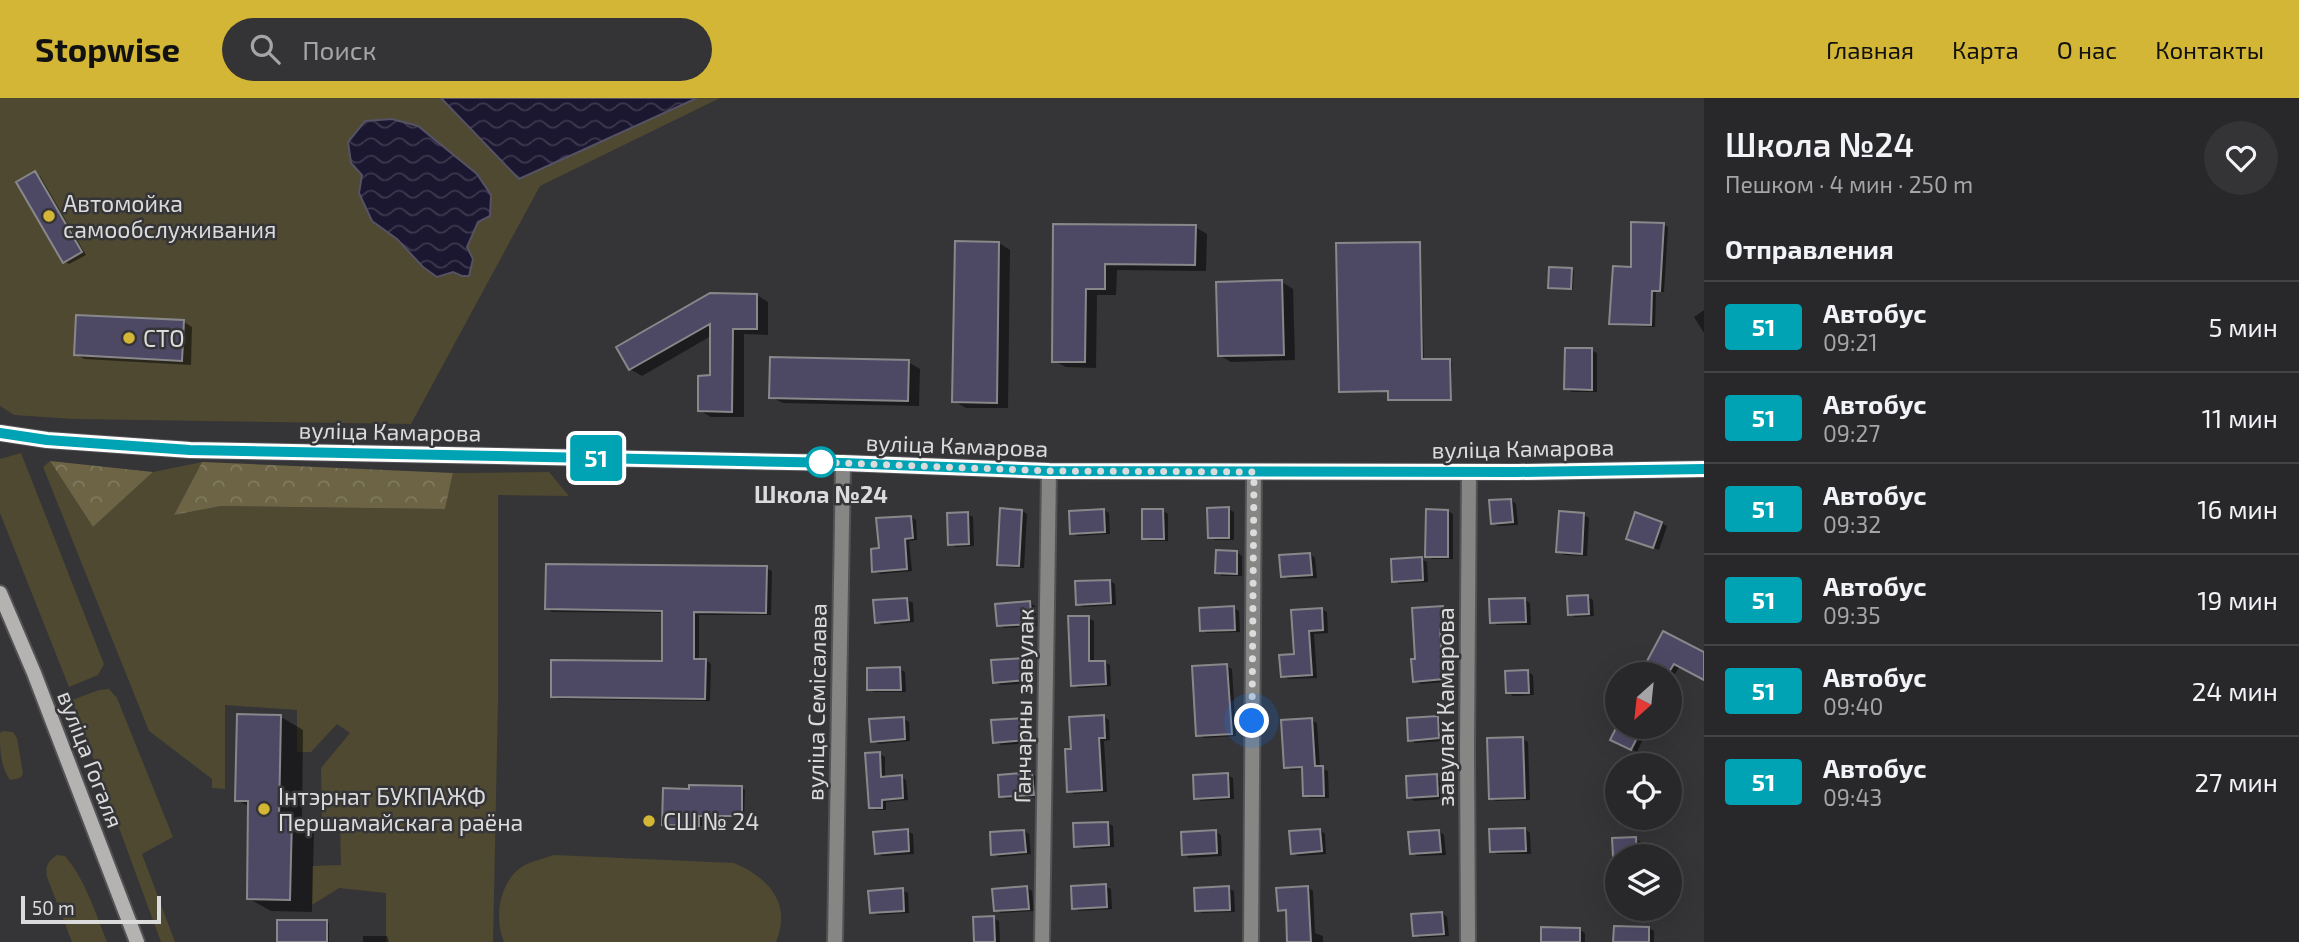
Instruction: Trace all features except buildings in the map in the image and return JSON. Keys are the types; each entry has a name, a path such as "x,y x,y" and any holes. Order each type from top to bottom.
{"street":[{"name":"вуліца Камарова","path":"0,433 47,440 190,450 843,463 1049,471 1469,472 1704,469"},
{"name":"вуліца Семісалава","path":"835,942 843,463"},
{"name":"Ганчарны завулак","path":"1042,942 1049,471"},
{"path":"1251,942 1254,472"},
{"name":"завулак Камарова","path":"1468,942 1469,472"},
{"name":"вуліца Гогаля","path":"0,593 34,673 137,942"}],"shaded area":[{"path":"0,98 720,98 540,186 411,424 73,419 14,415 0,406"},
{"path":"21,453 104,664 98,675 69,687 0,513 0,459"},
{"path":"50,461 93,527 153,472 202,462 174,515 221,506 445,509 453,473 549,472 569,496 498,495 498,700 493,942 386,942 386,893 339,888 312,905 312,866 341,865 340,826 322,823 321,768 350,733 337,724 311,752 297,752 297,710 225,705 225,789 212,788 212,779 149,731 43,467"},
{"path":"109,689 117,698 173,837 142,854 175,942 161,942 72,700"},
{"path":"13,732 17,738 23,774 20,778 10,780 4,769 0,745 0,733"},
{"path":"57,855 65,856 79,876 107,942 72,942 47,877 48,864"},
{"path":"554,855 734,863 758,876 774,894 781,915 776,942 504,942 499,909 510,878 527,864"}],"green space":[{"path":"50,461 153,472 93,527"},
{"path":"202,462 453,473 445,509 221,506 174,515"}],"water":[{"path":"441,98 697,98 519,179"},
{"path":"392,119 418,126 477,174 491,195 490,216 478,222 467,247 473,259 469,276 453,272 437,277 423,267 397,239 372,221 359,193 362,175 351,163 348,142 365,121"}],"bus line":[{"name":"51","path":"0,433 47,440 190,450 843,463 1049,471 1518,472 1704,469"}],"place":[{"name":"Автомойка самообслуживания","path":"49,216"},
{"name":"СТО","path":"129,338"},
{"name":"Школа №24","path":"821,462"},
{"name":"Інтэрнат БУКПАЖФ Першамайскага раёна","path":"264,809"},
{"name":"СШ № 24","path":"649,821"}],"route":[{"path":"821,462 816,462 1049,471 1254,472 1252,721"}]}
